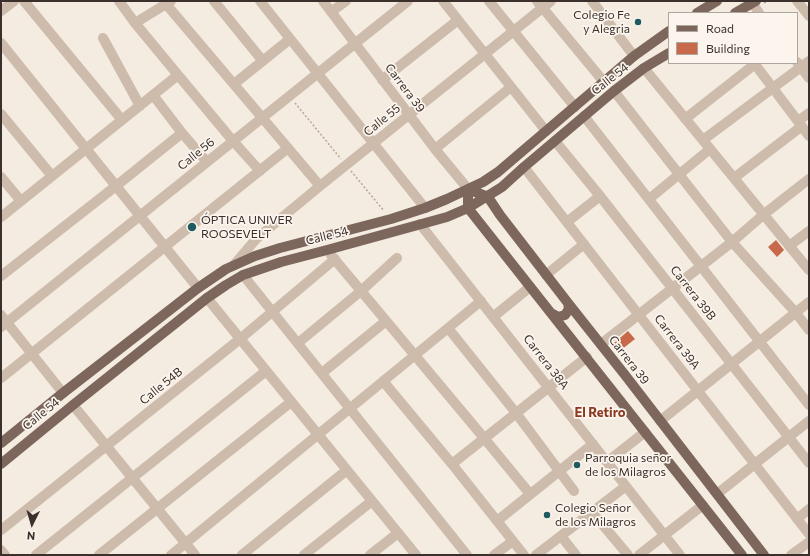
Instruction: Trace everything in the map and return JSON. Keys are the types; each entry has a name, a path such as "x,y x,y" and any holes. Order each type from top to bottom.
{"main road":[{"path":"699,12 717,1"},
{"path":"737,12 754,2"},
{"name":"Calle 54","path":"1,443 208,280 234,265 280,248 391,219 425,208 468,189 498,172 634,56 668,32"},
{"name":"Calle 54","path":"1,464 207,298 243,275 281,262 447,217 468,208 502,187 614,91 644,68 668,54"},
{"path":"500,215 496,200 502,187"},
{"path":"468,189 468,208 742,555"},
{"name":"Carrera 39","path":"468,189 488,197 546,275 764,555"},
{"path":"447,217 461,214 468,215 480,223"},
{"path":"552,314 558,317 565,316 569,311 568,303"},
{"path":"571,338 571,332 574,326 582,325 588,328"},
{"path":"658,448 661,451 668,452 674,447 674,439"},
{"path":"675,471 674,462 678,457 685,456 690,460"}],"street":[{"path":"1,11 14,1"},
{"path":"24,1 122,120"},
{"path":"119,1 135,23 178,75 260,171"},
{"path":"214,1 262,60"},
{"path":"260,1 425,208"},
{"name":"Carrera 39","path":"323,1 435,149 468,189"},
{"path":"331,12 346,1"},
{"name":"Calle 56","path":"3,321 140,216 408,1"},
{"path":"443,1 546,131"},
{"path":"489,1 575,107"},
{"name":"Calle 55","path":"234,265 256,239 373,143 514,31 540,4 551,1"},
{"path":"797,1 809,16"},
{"path":"135,23 169,2 234,84 320,186"},
{"path":"595,2 634,56"},
{"path":"754,2 759,12"},
{"path":"540,4 604,82"},
{"path":"382,80 458,20"},
{"path":"103,38 140,106"},
{"path":"234,84 290,39"},
{"path":"1,44 198,288"},
{"path":"685,119 754,64 809,136"},
{"path":"703,140 773,88 802,64 809,78"},
{"path":"644,68 809,270"},
{"path":"1,217 178,75"},
{"path":"435,149 511,87"},
{"path":"614,91 732,242 796,313 809,330"},
{"path":"153,95 182,133 207,162"},
{"path":"734,178 800,124 809,113"},
{"path":"1,114 52,176"},
{"path":"584,116 809,405"},
{"path":"1,276 182,133"},
{"name":"Carrera 39B","path":"555,141 600,196 809,463"},
{"path":"1,378 288,148"},
{"path":"649,199 710,149"},
{"name":"Carrera 39A","path":"524,167 809,534"},
{"path":"1,177 22,201"},
{"path":"600,344 732,242 763,215 809,179"},
{"path":"567,222 600,196"},
{"name":"Carrera 38A","path":"420,224 680,555"},
{"path":"789,246 809,231"},
{"path":"546,275 584,244"},
{"path":"327,250 530,494"},
{"path":"298,343 361,291 397,258"},
{"name":"Calle 54B","path":"1,530 240,339 335,259"},
{"path":"243,275 467,555"},
{"path":"493,317 530,287"},
{"path":"207,298 416,555"},
{"path":"171,555 481,302"},
{"path":"660,420 809,302"},
{"path":"3,321 32,353 63,393"},
{"path":"322,373 386,321"},
{"path":"448,328 516,413 574,491"},
{"path":"452,464 587,357"},
{"path":"36,555 266,371"},
{"path":"383,381 452,464 524,555"},
{"path":"100,555 291,402"},
{"path":"73,405 195,555"},
{"path":"717,494 809,421"},
{"path":"607,462 645,432"},
{"path":"496,521 593,444"},
{"path":"242,555 347,470"},
{"path":"536,555 626,486"},
{"path":"304,555 372,501"},
{"path":"640,555 703,505"},
{"path":"797,519 809,509"},
{"path":"592,512 628,555"},
{"path":"370,555 398,533"},
{"path":"561,536 576,555"},
{"path":"494,555 513,541"},
{"path":"791,555 809,542"},
{"path":"1,550 5,555"}],"path":[{"path":"289,96 386,213"}],"building":[{"path":"776,240 784,250 777,257 768,247"},
{"path":"628,331 635,339 621,350 614,343"}],"place":[{"name":"Colegio Fe y Alegria","path":"638,22"},
{"name":"ÓPTICA UNIVER ROOSEVELT","path":"192,227"},
{"name":"Parroquia señor de los Milagros","path":"577,465"},
{"name":"Colegio Señor de los Milagros","path":"547,515"}],"district":[{"name":"El Retiro","path":"600,413"}]}
